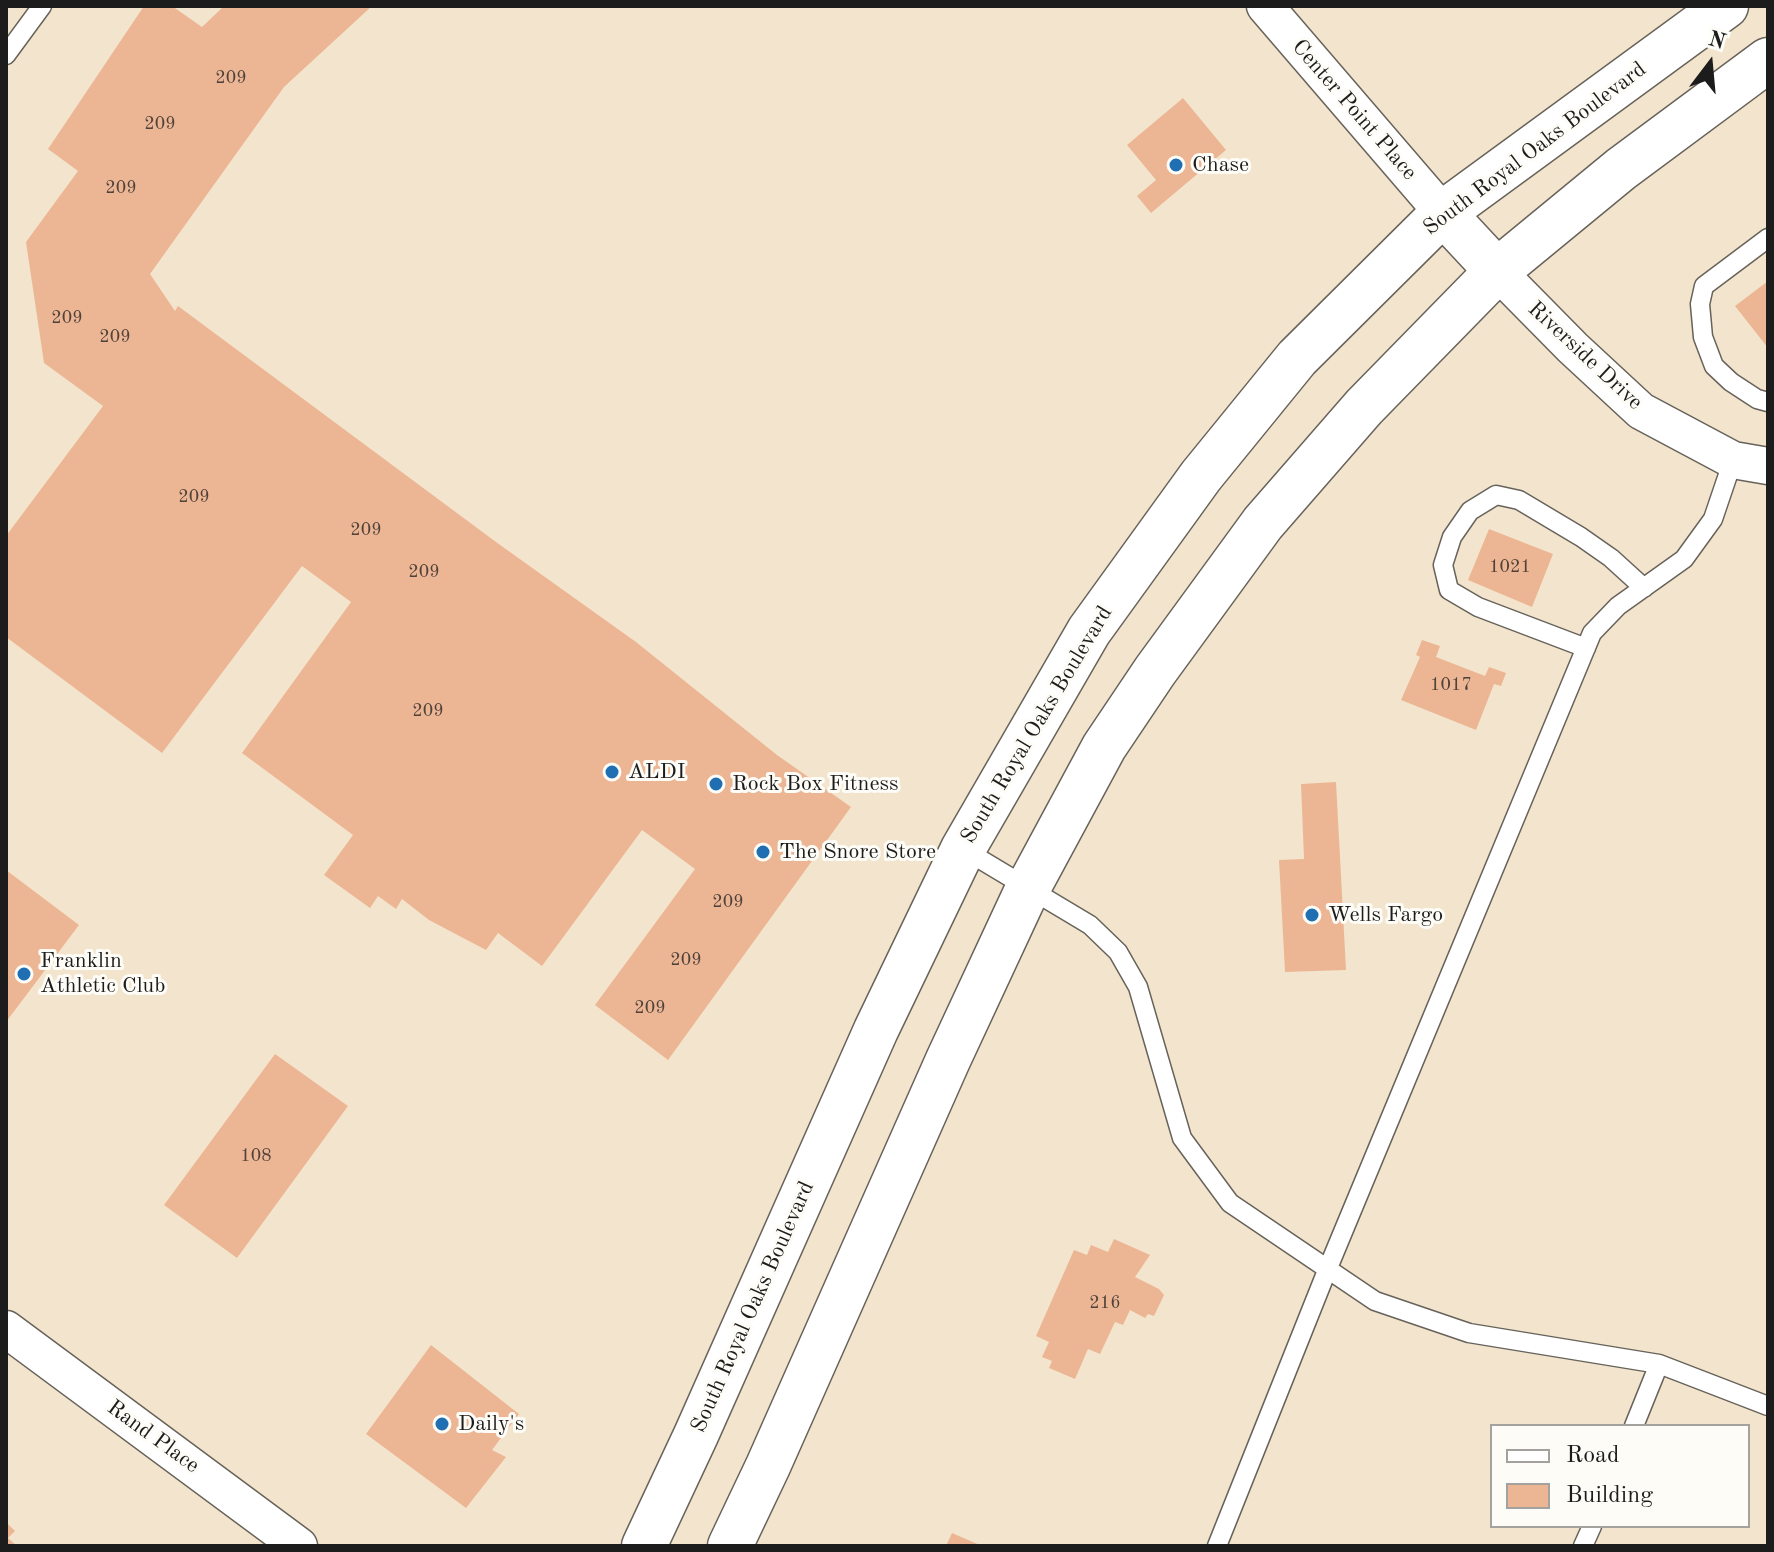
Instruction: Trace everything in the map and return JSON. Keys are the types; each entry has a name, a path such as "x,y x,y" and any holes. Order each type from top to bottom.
{"main road":[{"name":"South Royal Oaks Boulevard","path":"644,1546 876,1030 963,849 1089,631 1201,476 1297,358 1443,213 1726,6"},
{"path":"730,1546 1028,888 1104,747 1155,671 1255,533 1364,407 1497,271 1621,169 1768,60"},
{"path":"1443,213 1497,271"}],"street":[{"name":"Center Point Place","path":"1265,6 1443,213"},
{"name":"Riverside Drive","path":"1497,271 1641,411 1751,463"},
{"name":"Rand Place","path":"6,1329 299,1546"}],"lane":[{"path":"6,55 42,6"},
{"path":"1768,238 1704,286 1700,304 1703,337 1714,366 1731,382 1757,399 1768,402"},
{"path":"1217,1546 1328,1268 1592,633 1618,606 1684,559 1751,463"},
{"path":"1586,648 1478,607 1449,590 1443,565 1452,537 1470,511 1496,495 1519,500 1601,551 1644,588"},
{"path":"963,849 1090,925 1118,952 1138,987 1182,1138 1230,1203 1375,1301 1469,1333 1659,1364 1768,1406"},
{"path":"1635,1424 1659,1364"}],"building":[{"path":"144,6 172,6 202,27 224,6 372,6 284,87 150,274 175,311 178,306 636,642 777,755 851,807 668,1060 595,1005 695,869 642,830 542,966 498,933 486,950 429,920 402,899 396,909 378,896 370,908 324,875 353,835 242,753 351,602 302,566 162,753 6,637 6,536 103,406 44,363 26,242 78,171 48,149"},
{"name":"Chase","path":"1183,98 1226,150 1151,213 1137,196 1156,180 1127,145"},
{"path":"1768,281 1768,348 1735,306"},
{"path":"1489,529 1553,554 1532,607 1468,580"},
{"path":"1422,640 1440,646 1436,657 1485,676 1489,667 1506,673 1501,686 1494,684 1476,730 1401,700 1420,657 1416,655"},
{"name":"Wells Fargo","path":"1336,782 1346,970 1285,972 1279,860 1304,859 1301,784"},
{"name":"Franklin Athletic Club","path":"6,870 79,925 6,1022"},
{"path":"275,1054 348,1106 237,1258 164,1205"},
{"path":"1114,1239 1150,1255 1135,1277 1159,1289 1164,1295 1154,1316 1148,1314 1145,1318 1130,1310 1123,1325 1115,1322 1100,1354 1088,1349 1075,1379 1049,1368 1052,1361 1042,1357 1049,1342 1036,1336 1074,1250 1087,1255 1091,1245 1108,1252"},
{"name":"Daily's","path":"431,1345 519,1414 492,1450 506,1457 466,1508 366,1434"},
{"path":"6,1522 15,1531 8,1538 17,1546 6,1546"},
{"path":"952,1533 982,1546 946,1546"}],"place":[{"name":"Chase","path":"1176,165"},
{"name":"ALDI","path":"612,772"},
{"name":"Rock Box Fitness","path":"716,784"},
{"name":"The Snore Store","path":"763,852"},
{"name":"Wells Fargo","path":"1312,915"},
{"name":"Franklin Athletic Club","path":"24,974"},
{"name":"Daily's","path":"442,1424"}]}
